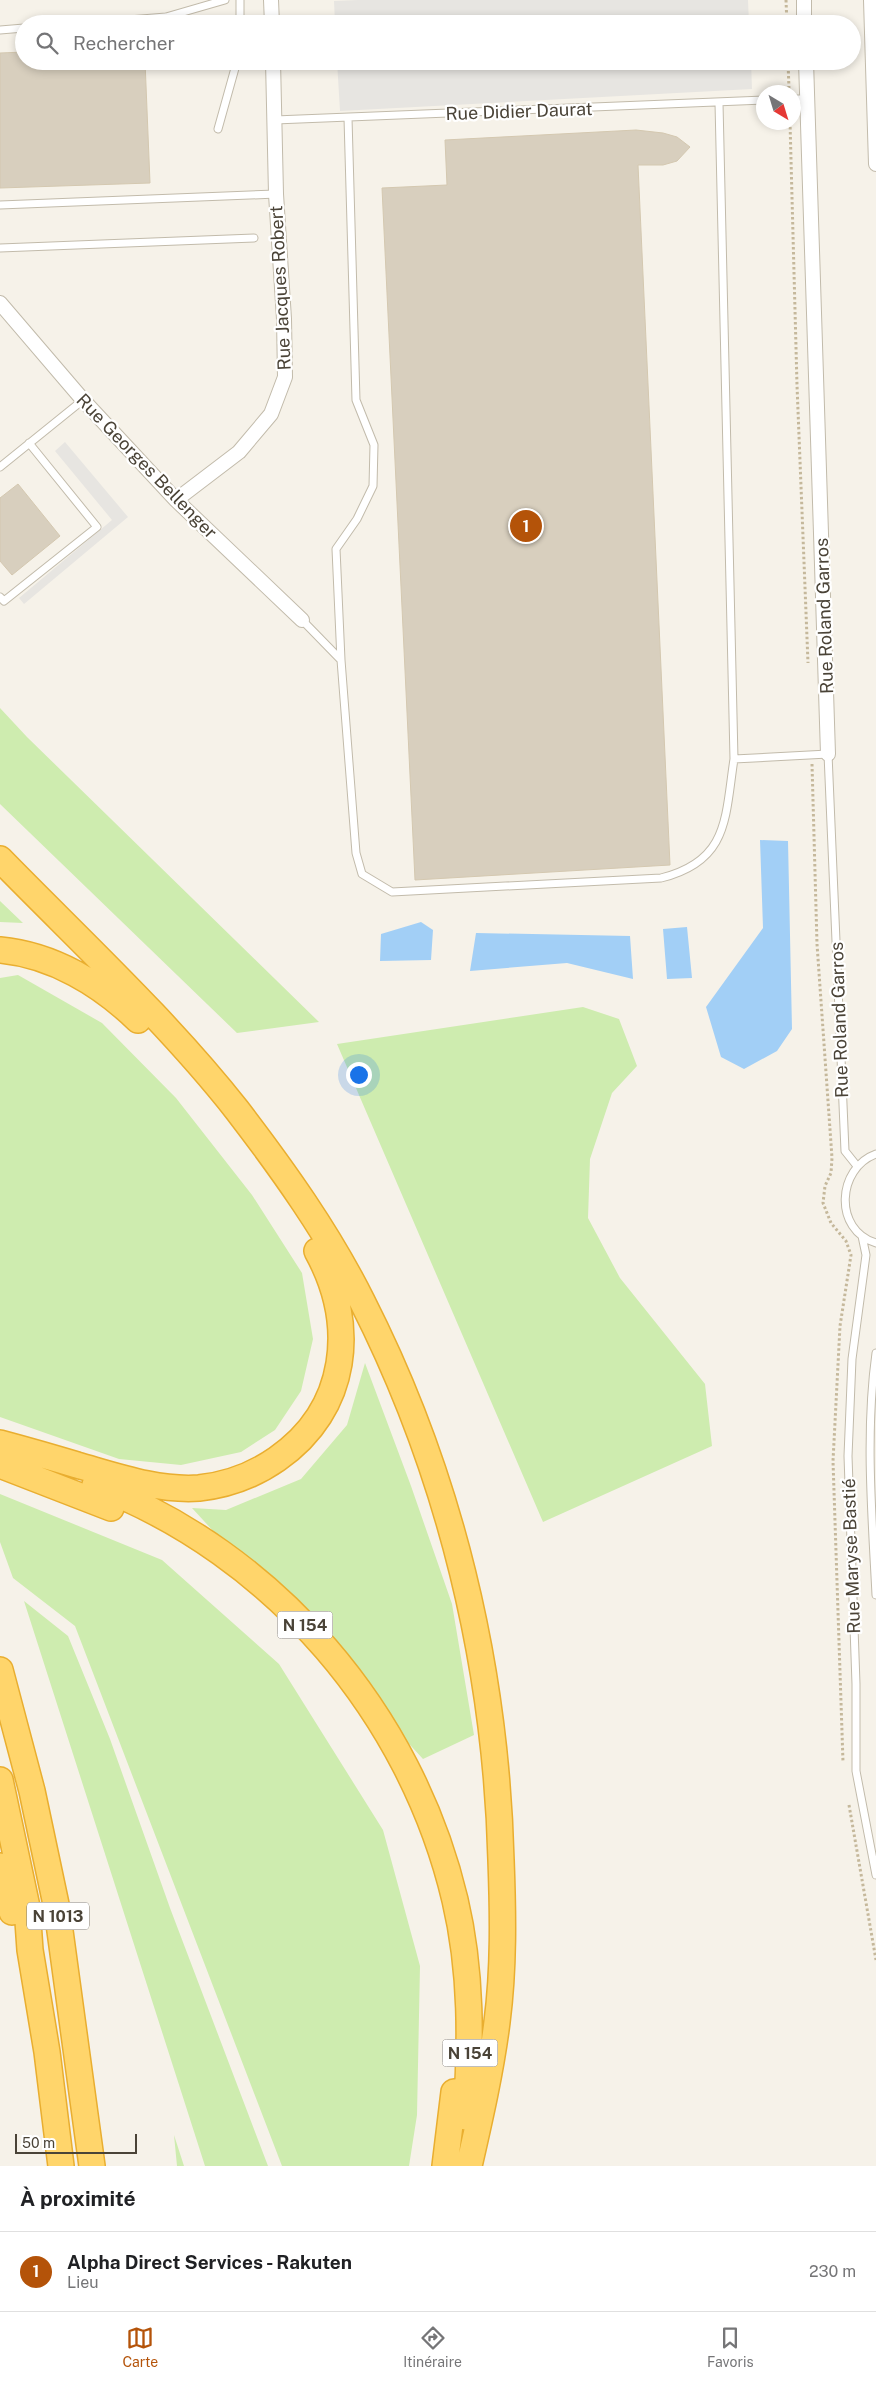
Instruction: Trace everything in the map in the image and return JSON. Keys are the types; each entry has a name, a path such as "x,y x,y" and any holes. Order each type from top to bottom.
{"highway":[{"path":"0,858 116,977 209,1077 280,1168 310,1212 361,1298 404,1392 427,1452 462,1566 482,1657 496,1765 500,1822 502,1908 497,2019 481,2115 469,2166"},
{"path":"0,950 28,955 71,971 108,994 154,1036 218,1109 259,1161 292,1210 327,1270 338,1303 342,1331 341,1356 336,1381 324,1409 311,1429 291,1449 251,1475 200,1488 175,1488 133,1481 0,1443"},
{"name":"N 154","path":"0,1447 122,1496 192,1533 219,1551 277,1598 308,1628 359,1688 402,1757 434,1829 455,1902 470,2002 470,2051 461,2166"},
{"name":"N 154","path":"0,1465 120,1512 163,1533 217,1568 276,1618 302,1644 364,1723 385,1759 420,1836 444,1920 452,1958 457,2037 452,2119 445,2166"},
{"name":"N 1013","path":"0,1670 32,1791 57,1909 92,2166"},
{"name":"N 1013","path":"0,1780 27,1907 30,1950 47,2052 61,2166"},
{"path":"0,1866 14,1921 30,1950"}],"street":[{"path":"272,0 272,15"},
{"path":"804,0 804,15"},
{"path":"871,0 876,164"},
{"name":"Rue Jacques Robert","path":"176,500 239,452 271,414 285,378 284,319 276,194 273,70"},
{"name":"Rue Roland Garros","path":"801,93 805,70"},
{"name":"Rue Roland Garros","path":"801,122 828,754"},
{"name":"Rue Georges Bellenger","path":"0,303 83,400 176,500 302,620"}],"lane":[{"path":"173,15 225,0"},
{"path":"240,0 240,15"},
{"path":"0,30 15,29"},
{"path":"218,129 234,70"},
{"name":"Rue Didier Daurat","path":"275,120 756,101"},
{"path":"348,118 356,400 374,445 373,486 357,518 336,549 341,660 356,854 362,874 392,892 661,878 682,873 701,861 718,842 734,759 718,103"},
{"path":"0,205 276,194"},
{"path":"0,248 254,238"},
{"path":"0,466 83,400"},
{"path":"0,597 4,601 97,527 30,443"},
{"path":"302,620 341,660"},
{"path":"734,759 828,754"},
{"name":"Rue Roland Garros","path":"828,754 845,1151 857,1166"},
{"path":"876,1154 857,1166 850,1176 845,1189 844,1202 847,1215 853,1226 862,1236 876,1243"},
{"name":"Rue Maryse Bastié","path":"862,1236 866,1255 852,1359 848,1456 856,1684 856,1771 876,1875"},
{"name":"Rue Maryse Bastié","path":"876,1353 872,1381 876,1595"}],"path":[{"path":"786,0 787,15"},
{"path":"788,70 789,85"},
{"path":"790,130 797,385 809,667"},
{"path":"812,755 817,944 832,1158 831,1173 825,1186 823,1203 831,1222 846,1241 851,1255 840,1326 833,1461 843,1771"},
{"path":"848,1799 876,1960"}],"green space":[{"path":"0,708 27,737 319,1022 237,1033 0,804"},
{"path":"0,901 23,923 0,922"},
{"path":"18,975 102,1023 176,1098 252,1195 302,1273 313,1339 301,1391 275,1430 241,1452 181,1465 119,1459 0,1417 0,978"},
{"path":"583,1007 619,1019 637,1066 612,1093 590,1159 588,1218 620,1278 705,1384 712,1446 543,1522 337,1044"},
{"path":"365,1363 411,1486 452,1604 474,1735 423,1759 192,1508 226,1510 301,1479 347,1425"},
{"path":"0,1494 162,1560 279,1664 383,1830 420,1966 417,2115 409,2166 282,2166 75,1626 13,1578 0,1542"},
{"path":"24,1601 68,1636 110,1739 170,1908 268,2166 205,2166"},
{"path":"174,2135 184,2166 177,2166"}],"shaded area":[{"path":"748,0 749,15 335,15 334,1"},
{"path":"338,70 751,70 752,89 340,111"},
{"path":"65,442 128,517 24,604 19,598 112,520 55,451"}],"water":[{"path":"760,840 788,841 792,1029 777,1051 744,1069 721,1057 706,1007 763,928"},
{"path":"421,922 433,930 431,960 380,961 381,934"},
{"path":"687,927 692,978 667,979 663,929"},
{"path":"476,933 630,936 633,979 567,963 470,971"}],"building":[{"path":"15,52 15,70 145,70 150,183 0,188 0,53"},
{"path":"636,130 663,133 677,137 690,147 677,161 663,165 638,165 670,865 415,880 382,188 447,185 445,140"},
{"path":"18,484 60,536 12,575 0,561 0,498"}],"place":[{"name":"Alpha Direct Services - Rakuten","path":"526,526"}]}
